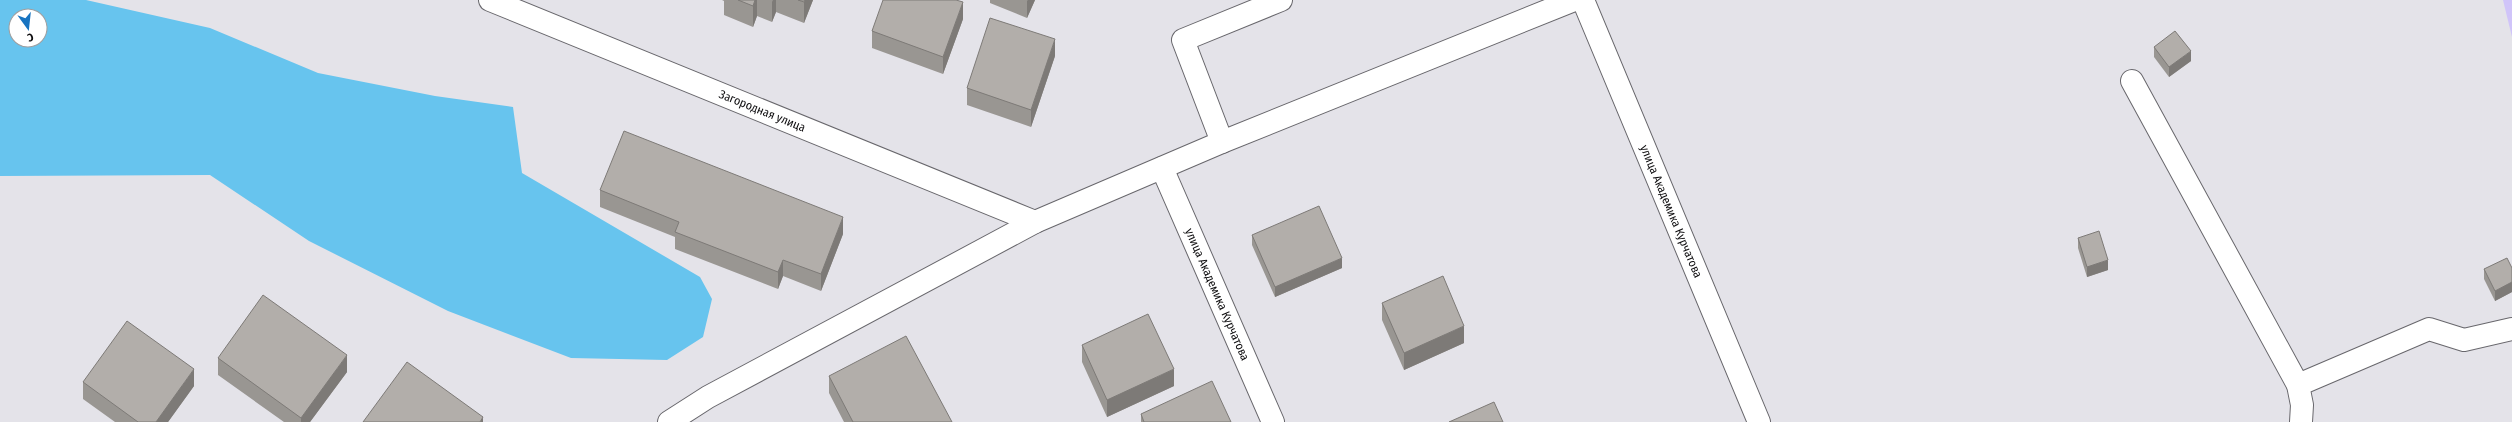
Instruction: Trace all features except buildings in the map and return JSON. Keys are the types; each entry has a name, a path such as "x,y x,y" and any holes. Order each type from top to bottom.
{"street":[{"name":"Загородная улица","path":"490,0 1035,222"},
{"path":"1222,142 1183,40 1281,0"},
{"path":"669,422 708,397 1035,222 1222,142 1574,0"},
{"name":"улица Академика Курчатова","path":"1583,0 1759,422"},
{"path":"2132,81 2298,385 2302,404 2301,422"},
{"name":"улица Академика Курчатова","path":"1162,168 1273,422"},
{"path":"2298,385 2429,329 2464,340 2512,329"}],"shaded area":[{"path":"2503,0 2512,0 2512,37"}],"water":[{"path":"0,0 86,0 210,28 318,73 435,96 513,107 522,173 700,277 712,299 703,337 667,360 571,358 448,311 309,241 210,175 0,176"}]}
